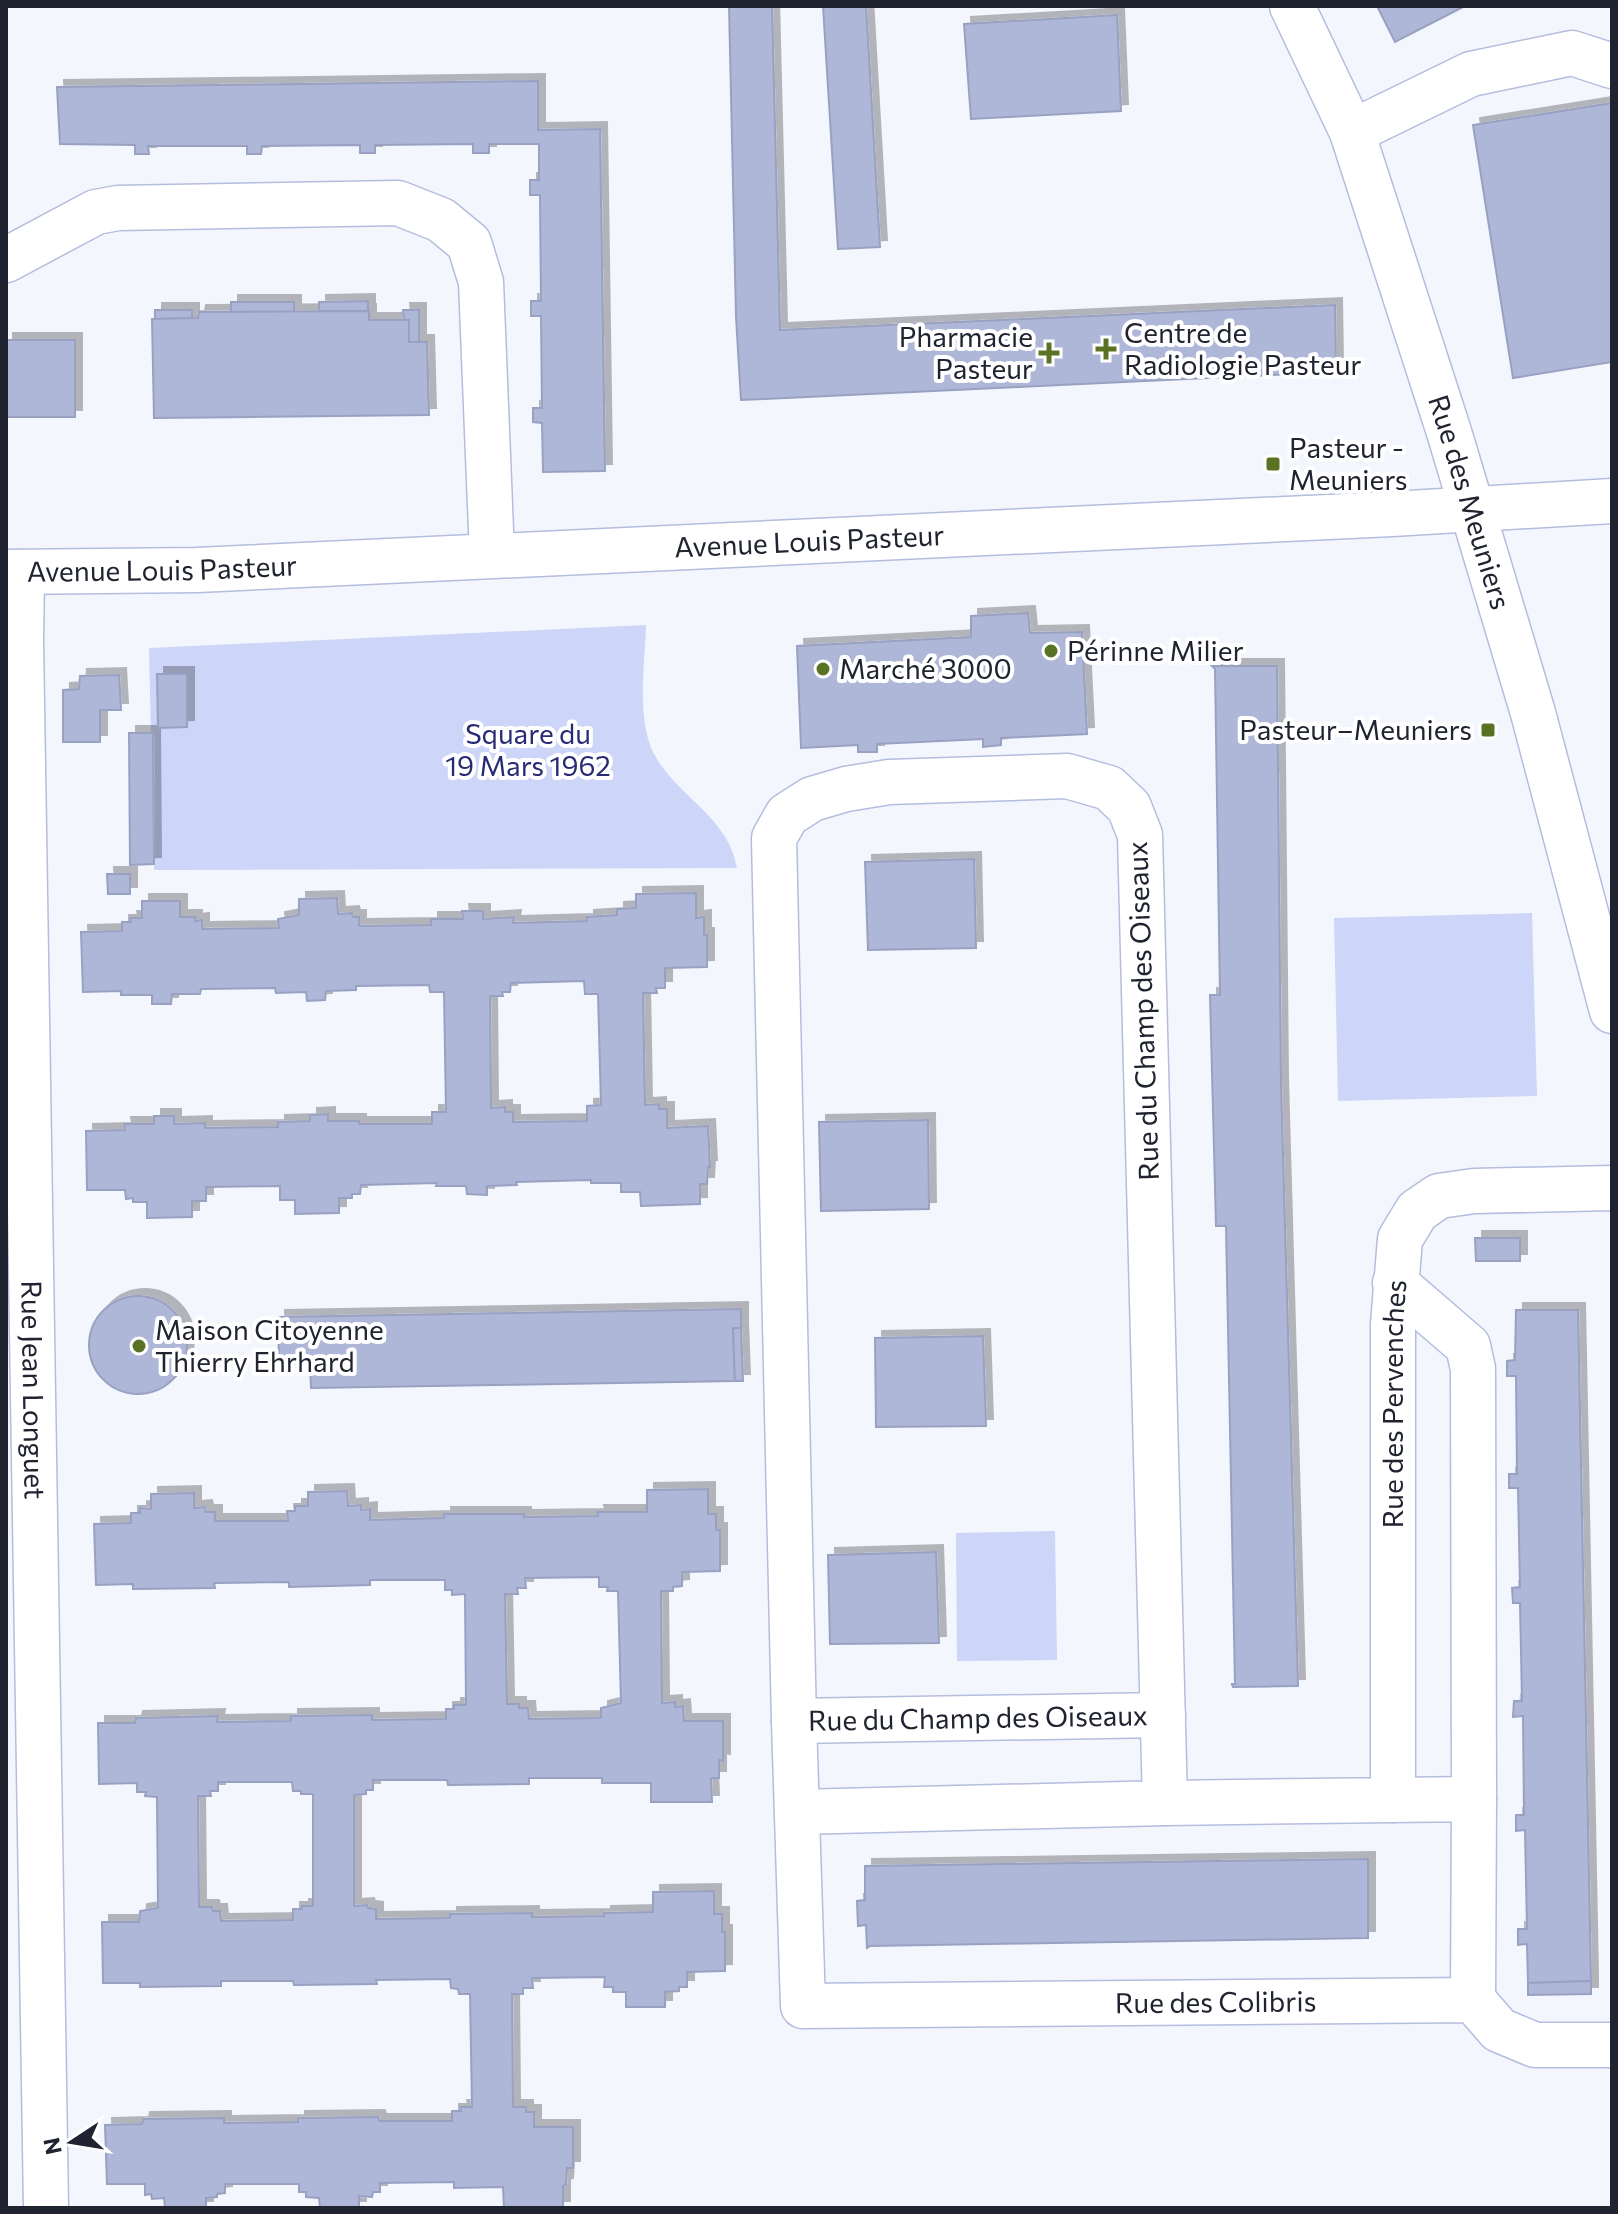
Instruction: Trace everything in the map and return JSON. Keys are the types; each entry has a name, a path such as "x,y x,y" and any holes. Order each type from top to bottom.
{"street":[{"name":"Rue des Meuniers","path":"1292,6 1352,132 1472,509 1533,713 1612,1011"},
{"path":"1352,132 1471,74 1572,53 1612,66"},
{"path":"6,260 96,212 118,208 398,203 441,220 469,243 481,282 492,555"},
{"name":"Avenue Louis Pasteur","path":"14,572 197,570 1612,501"},
{"name":"Rue Jean Longuet","path":"14,572 21,642 15,849 46,2208"},
{"name":"Rue du Champ des Oiseaux","path":"803,2006 774,838 787,815 812,799 846,789 889,782 1067,776 1109,788 1129,807 1140,835 1165,1803"},
{"name":"Rue des Pervenches","path":"1393,1800 1393,1324 1400,1239 1417,1211 1439,1196 1474,1191 1612,1188"},
{"path":"1395,1283 1468,1346 1473,1369 1473,2000 1499,2030 1535,2045 1612,2045"},
{"name":"Rue du Champ des Oiseaux","path":"794,1721 1163,1715"},
{"path":"797,1812 1474,1799"},
{"name":"Rue des Colibris","path":"803,2006 1473,2000"}],"green space":[{"name":"Square du 19 Mars 1962","path":"646,625 643,708 648,740 675,783 723,834 737,868 154,870 149,648"},
{"path":"1532,913 1537,1096 1338,1101 1334,918"},
{"path":"1055,1531 1057,1660 957,1661 956,1533"}],"building":[{"path":"729,6 772,6 780,330 1335,305 1336,372 741,400 736,317"},
{"path":"823,6 866,6 880,247 838,249"},
{"path":"1377,6 1465,6 1395,42"},
{"path":"1117,15 1121,111 971,119 964,24"},
{"path":"538,81 538,130 600,129 605,471 543,472 542,423 533,422 533,408 542,408 541,316 531,316 531,301 541,301 540,195 530,195 530,180 539,180 539,144 489,144 489,153 473,153 473,144 375,145 375,153 360,153 360,145 262,146 261,154 247,154 247,146 148,146 149,154 135,154 135,145 60,144 57,87"},
{"path":"1612,103 1612,362 1513,378 1473,125"},
{"path":"368,301 368,311 319,311 319,302"},
{"path":"231,302 294,302 294,312 231,312"},
{"path":"155,310 192,310 192,318 155,319"},
{"path":"403,310 419,310 419,343 409,342 409,320 404,320"},
{"path":"369,311 369,320 409,320 409,342 427,342 429,415 154,418 152,319 198,318 199,312"},
{"path":"6,340 75,340 75,417 6,417"},
{"path":"1028,613 1030,633 1082,632 1087,734 1001,738 1001,745 983,747 983,739 877,744 877,752 858,752 858,745 801,748 797,646 971,637 971,616"},
{"path":"1212,666 1277,666 1281,1085 1298,1686 1233,1687 1232,1684 1235,1684 1226,1226 1216,1226 1210,995 1220,995 1215,669"},
{"path":"157,674 187,674 187,727 158,728"},
{"path":"119,675 121,710 100,710 100,742 63,742 63,690 79,689 80,676"},
{"path":"129,733 153,733 154,864 130,865"},
{"path":"974,859 976,948 868,950 865,862"},
{"path":"107,874 130,874 130,894 108,894"},
{"path":"696,893 696,918 704,917 707,967 665,968 665,988 656,988 657,993 643,993 645,1105 659,1104 659,1109 667,1109 667,1128 708,1126 710,1167 707,1184 700,1184 700,1204 641,1206 640,1192 621,1192 621,1183 591,1183 591,1180 487,1186 487,1195 467,1194 466,1186 436,1186 437,1183 361,1185 360,1194 352,1194 352,1198 339,1198 339,1213 295,1214 295,1200 280,1200 280,1186 206,1187 206,1201 192,1201 192,1217 147,1218 147,1202 126,1199 125,1190 87,1190 86,1131 125,1130 124,1124 154,1124 154,1116 174,1116 174,1124 205,1123 205,1128 278,1127 278,1122 310,1121 310,1115 328,1114 328,1121 359,1121 359,1124 432,1124 432,1112 446,1112 444,992 430,992 429,985 356,986 356,990 326,991 325,1000 307,1001 306,992 276,993 275,988 201,989 200,994 172,994 171,1004 152,1004 152,995 121,995 121,991 83,992 81,932 122,931 122,922 142,918 142,901 180,901 180,917 202,920 202,929 279,928 278,919 299,915 299,899 337,898 338,914 352,913 353,917 359,917 359,926 431,925 431,919 463,919 462,911 483,911 483,919 514,917 513,923 587,921 587,917 617,915 617,909 636,908 636,894","holes":["584,981 585,994 598,994 601,1105 587,1106 587,1121 513,1122 513,1112 505,1112 505,1107 491,1108 490,996 503,996 502,992 510,992 511,983"]},
{"path":"928,1120 929,1209 821,1211 819,1122"},
{"path":"1475,1238 1520,1238 1520,1261 1476,1261"},
{"name":"Maison Citoyenne Thierry Ehrhard","path":"138,1296 157,1300 173,1310 183,1326 187,1345 183,1364 173,1380 157,1390 138,1394 119,1390 103,1380 93,1364 89,1345 93,1326 103,1310 119,1300"},
{"path":"741,1309 741,1328 733,1328 735,1381 311,1388 310,1364 279,1364 278,1317"},
{"path":"1516,1310 1578,1310 1591,1981 1528,1983 1527,1944 1518,1945 1518,1929 1527,1929 1525,1830 1516,1831 1516,1815 1524,1815 1523,1716 1513,1717 1514,1701 1522,1701 1520,1603 1513,1603 1512,1588 1520,1587 1518,1488 1509,1488 1509,1474 1517,1474 1516,1376 1507,1376 1507,1361 1515,1360"},
{"path":"733,1328 741,1328 743,1381 735,1381"},
{"path":"983,1336 986,1426 876,1427 875,1338"},
{"path":"708,1489 708,1514 716,1514 716,1530 720,1530 720,1571 682,1572 682,1586 673,1587 673,1591 661,1591 662,1703 675,1702 675,1707 683,1706 684,1721 723,1721 723,1761 719,1760 719,1778 711,1778 712,1802 651,1802 651,1783 602,1783 602,1778 529,1778 529,1784 448,1785 447,1780 373,1780 373,1790 354,1795 354,1906 367,1905 376,1909 376,1919 450,1918 450,1914 532,1913 532,1917 653,1912 653,1892 714,1891 714,1914 722,1914 722,1932 725,1932 725,1971 687,1972 687,1987 665,1992 665,2007 626,2007 626,1992 613,1992 613,1987 604,1987 605,1977 532,1978 533,1988 523,1988 523,1994 512,1994 513,2107 526,2107 526,2112 534,2112 534,2127 573,2127 573,2168 567,2168 563,2208 504,2208 503,2187 454,2188 454,2182 380,2183 380,2192 373,2192 372,2197 359,2196 359,2208 320,2208 319,2198 306,2197 306,2192 299,2192 299,2184 225,2184 225,2193 206,2198 206,2208 165,2208 164,2198 152,2199 151,2194 145,2195 145,2184 107,2184 105,2125 142,2124 143,2119 224,2118 224,2123 378,2117 379,2121 452,2121 452,2111 472,2107 470,1994 459,1994 458,1989 451,1988 450,1979 294,1985 293,1981 221,1981 221,1986 140,1987 140,1983 103,1983 102,1922 139,1922 140,1911 158,1908 157,1797 137,1792 137,1783 99,1784 98,1723 135,1723 136,1718 218,1716 217,1722 291,1721 291,1716 372,1715 372,1720 446,1719 446,1709 466,1705 465,1594 452,1595 452,1590 445,1590 445,1580 370,1580 370,1585 289,1587 289,1582 214,1583 215,1588 133,1589 133,1584 96,1585 94,1524 131,1523 131,1513 140,1513 140,1508 151,1509 151,1494 194,1493 194,1508 205,1507 206,1512 215,1512 215,1521 288,1521 287,1511 295,1511 295,1506 308,1506 308,1492 347,1491 348,1506 361,1505 361,1510 370,1509 370,1520 444,1518 444,1514 524,1514 524,1517 647,1512 647,1490","holes":["599,1577 599,1587 618,1591 621,1703 601,1708 601,1718 529,1719 528,1708 507,1704 505,1594 518,1594 517,1588 526,1588 525,1578","218,1782 292,1782 293,1791 313,1794 313,1906 293,1909 293,1920 221,1921 220,1911 213,1911 212,1907 199,1907 198,1796 211,1796 210,1791 218,1791"]},
{"path":"936,1552 939,1643 830,1644 828,1555"},
{"path":"1368,1859 1368,1938 867,1948 866,1925 858,1926 857,1901 865,1900 865,1866"},
{"path":"1591,1981 1591,1994 1528,1995 1528,1983"}],"place":[{"name":"Centre de Radiologie Pasteur","path":"1106,349"},
{"name":"Pharmacie Pasteur","path":"1049,353"},
{"name":"Pasteur - Meuniers","path":"1273,464"},
{"name":"Périnne Milier","path":"1051,651"},
{"name":"Marché 3000","path":"823,669"},
{"name":"Pasteur–Meuniers","path":"1488,730"},
{"name":"Maison Citoyenne Thierry Ehrhard","path":"139,1346"}]}
